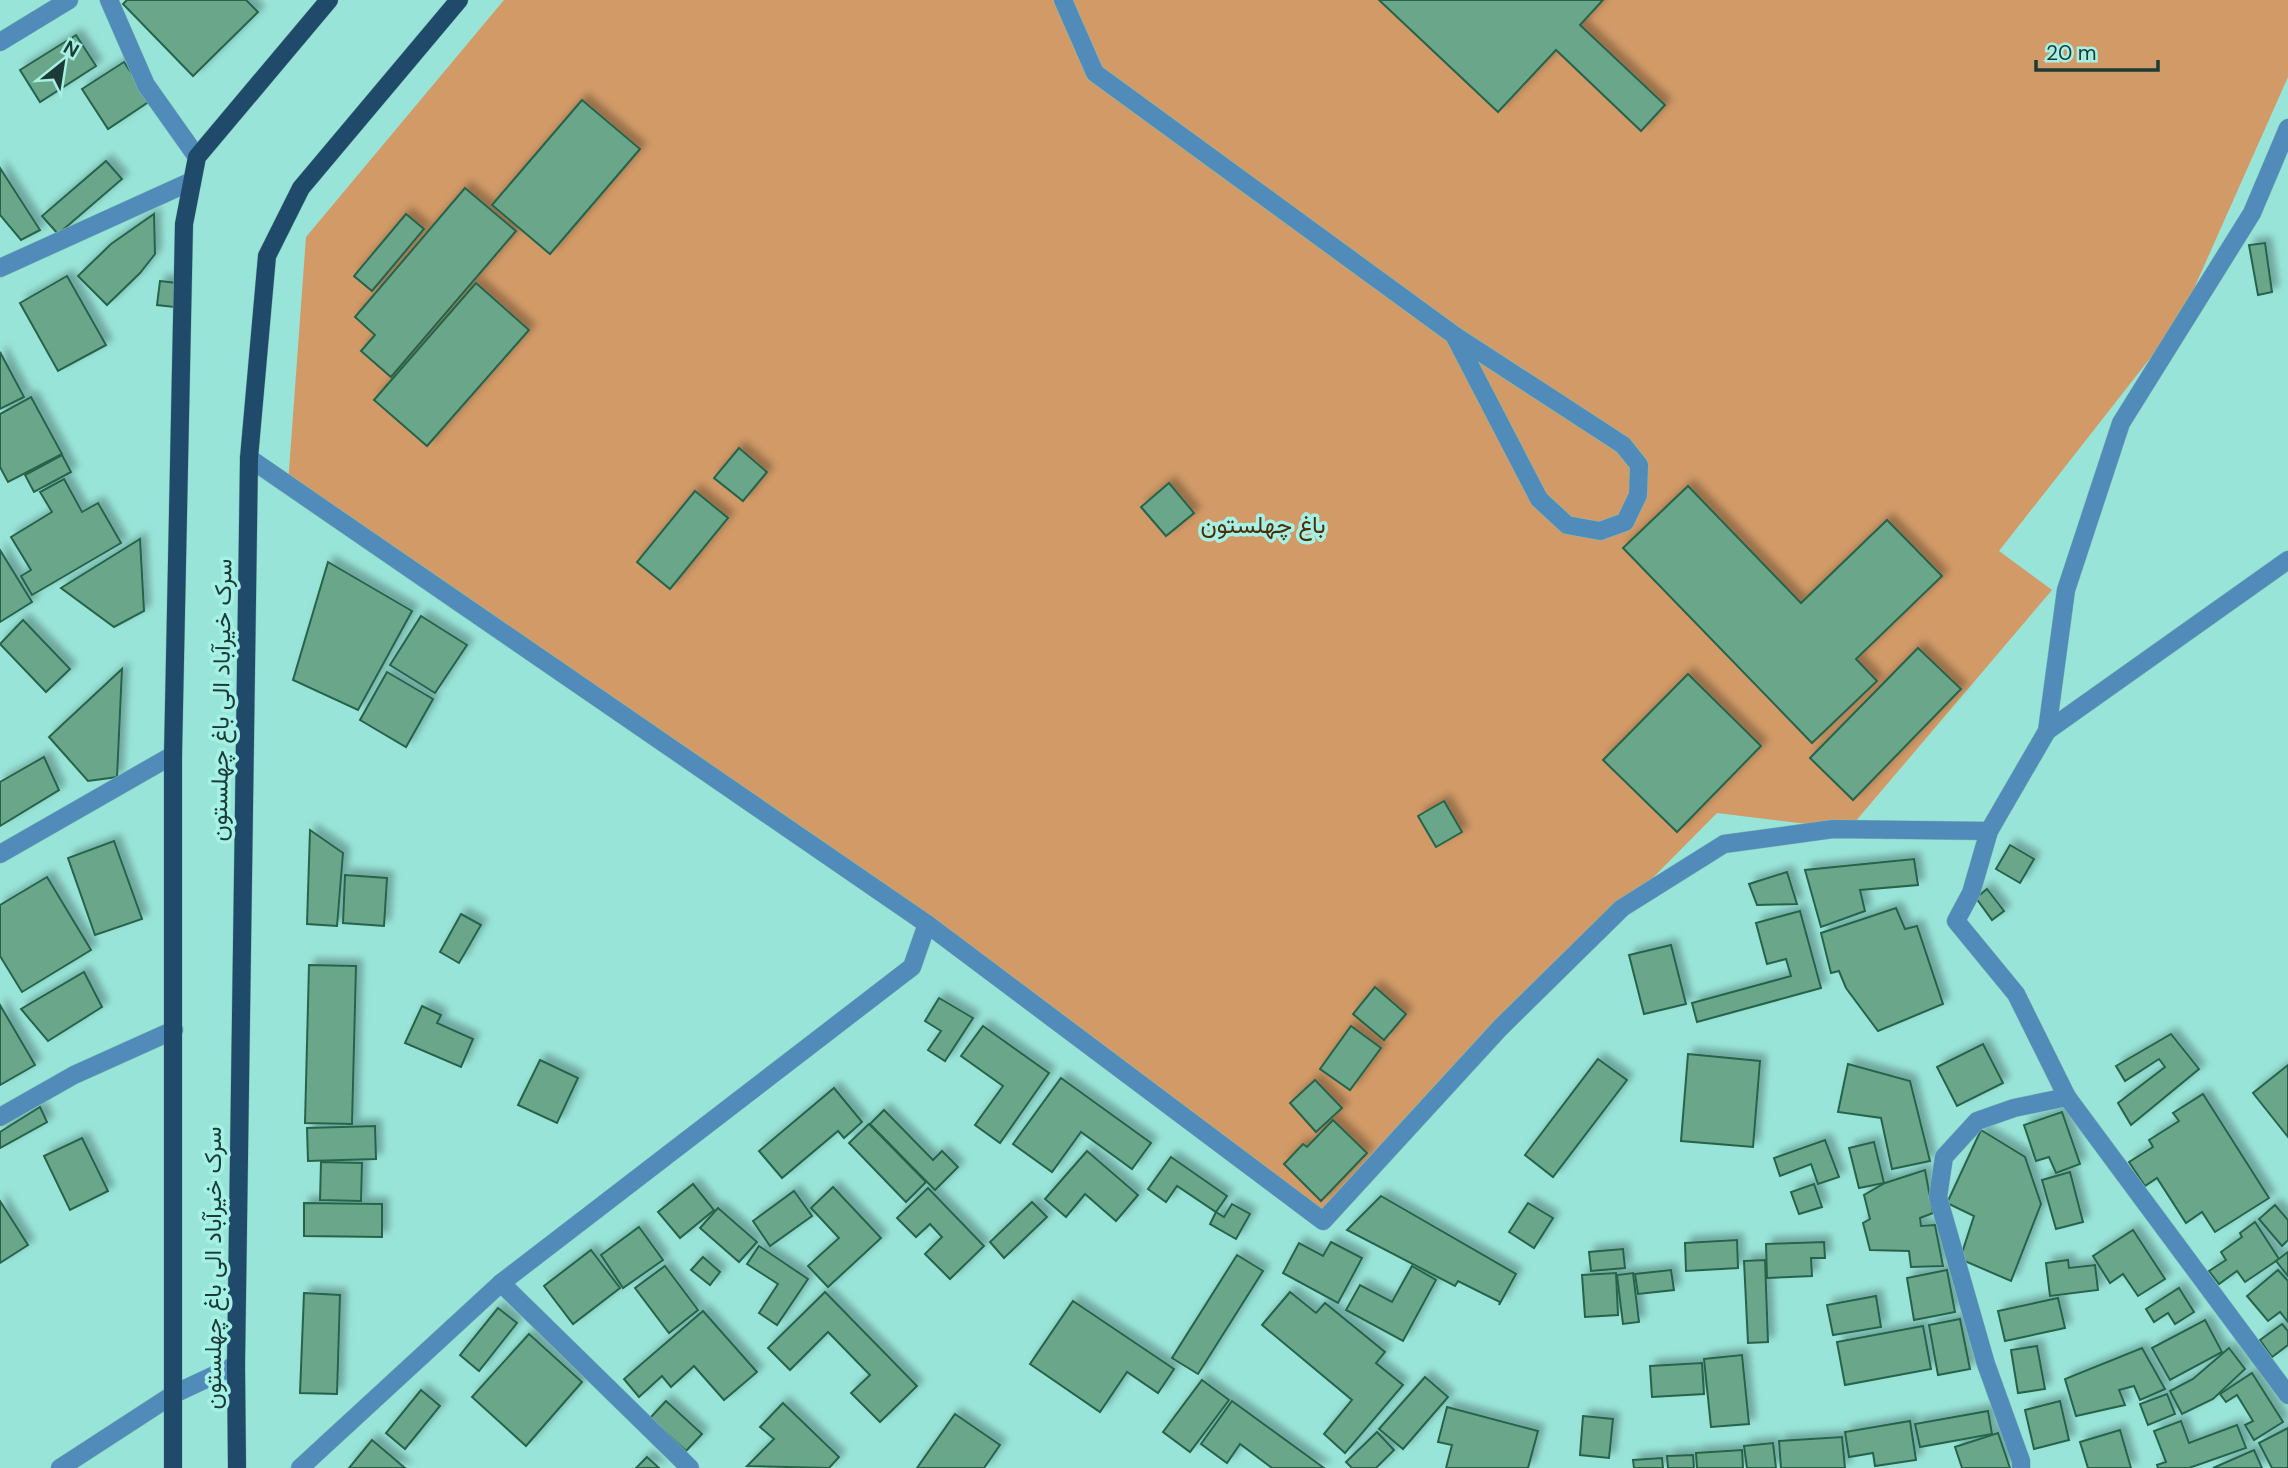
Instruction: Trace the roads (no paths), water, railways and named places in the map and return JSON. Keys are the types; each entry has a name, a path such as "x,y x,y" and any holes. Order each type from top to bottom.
{"main road":[{"path":"173,1468 173,755 184,224 197,157 329,0"},
{"name":"سرک خیرآباد الی باغ چهلستون","path":"237,1468 236,1365 249,458 267,256 300,188 459,0"}],"street":[{"path":"0,42 69,0"},
{"path":"109,0 146,85 197,157"},
{"path":"1063,0 1095,73 1454,335 1623,445 1639,465 1638,495 1625,522 1600,531 1567,525 1539,499 1454,335"},
{"path":"2288,128 2252,213 2121,422 2066,590 2047,731 1989,831 1971,893 1956,921 2016,993 2067,1097 2288,1395"},
{"path":"0,268 192,181"},
{"path":"249,458 927,924 1323,1221 1500,1028 1622,908 1724,844 1833,829 1989,831"},
{"path":"2047,731 2288,560"},
{"path":"0,854 173,755"},
{"path":"300,1468 500,1283 912,967 927,924"},
{"path":"0,1117 75,1075 174,1030"},
{"path":"2021,1468 2021,1461 1986,1364 1938,1197 1944,1157 1977,1121 2014,1108 2067,1097"},
{"path":"500,1283 690,1468"},
{"path":"60,1468 174,1394 236,1365"}],"park label":[{"name":"باغ چهلستون","path":"1263,525"}]}
